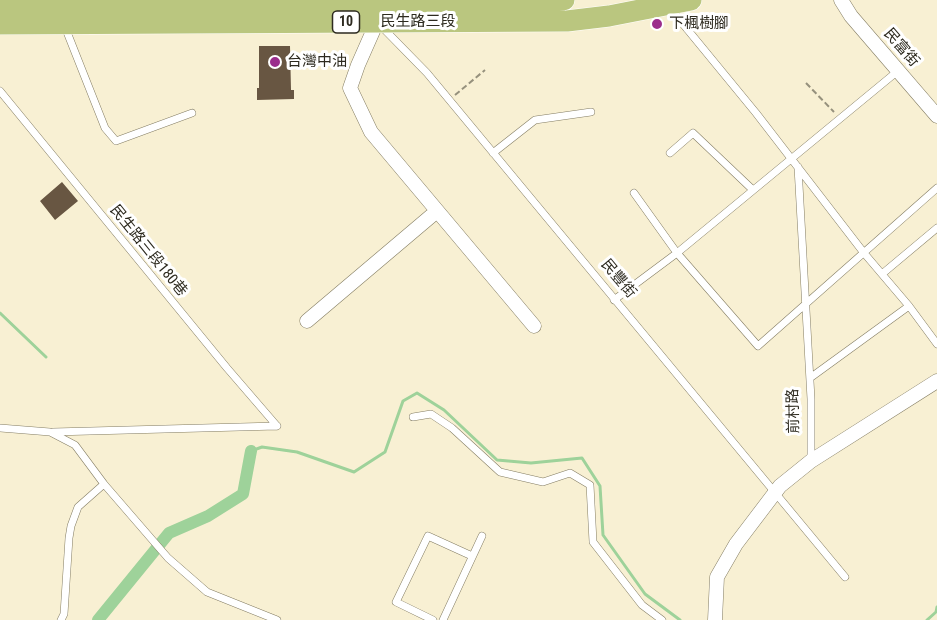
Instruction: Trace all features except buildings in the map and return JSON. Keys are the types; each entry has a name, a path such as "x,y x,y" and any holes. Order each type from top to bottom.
{"main road":[{"name":"民生路三段","path":"0,24 65,9 366,1 564,0"},
{"name":"民生路三段","path":"0,5 376,22 567,21 609,16 666,2 691,0"}],"street":[{"name":"民富街","path":"842,0 851,16 937,116"},
{"path":"376,22 350,88 371,132 534,326"},
{"path":"307,321 437,211"},
{"path":"716,620 717,578 736,544 780,486 811,461 937,381"}],"lane":[{"name":"民豐街","path":"366,1 376,22 427,73 845,577"},
{"path":"666,2 937,344"},
{"path":"65,9 105,128 116,141 192,113"},
{"path":"614,300 677,253 899,70"},
{"name":"民生路三段180巷","path":"0,91 277,426 50,432"},
{"path":"493,153 535,120 591,112"},
{"path":"670,153 693,133 753,190"},
{"name":"前村路","path":"798,167 810,378 811,461"},
{"path":"634,193 677,253 758,346 937,188"},
{"path":"882,274 937,228"},
{"path":"810,378 909,306"},
{"path":"414,417 431,414 452,428 500,472 543,482 570,473 590,485 593,542 642,605 662,620"},
{"path":"0,428 50,432 75,445 104,484 168,558 207,592 277,620"},
{"path":"61,620 64,614 71,526 78,507 104,484"},
{"path":"432,620 396,602 429,536 472,556"},
{"path":"443,620 482,536"}],"path":[{"path":"449,100 485,70"},
{"path":"806,83 840,118"}],"waterway":[{"path":"0,313 46,357"},
{"path":"251,451 262,447 297,452 354,472 385,452 403,401 417,393 444,410 497,460 531,463 582,458 600,486 603,535 645,594 680,620"},
{"path":"98,620 169,533 208,516 243,494 251,451"},
{"path":"927,620 936,612 937,607"}],"place":[{"name":"下楓樹腳","path":"657,24"},
{"name":"台灣中油","path":"275,62"}]}
